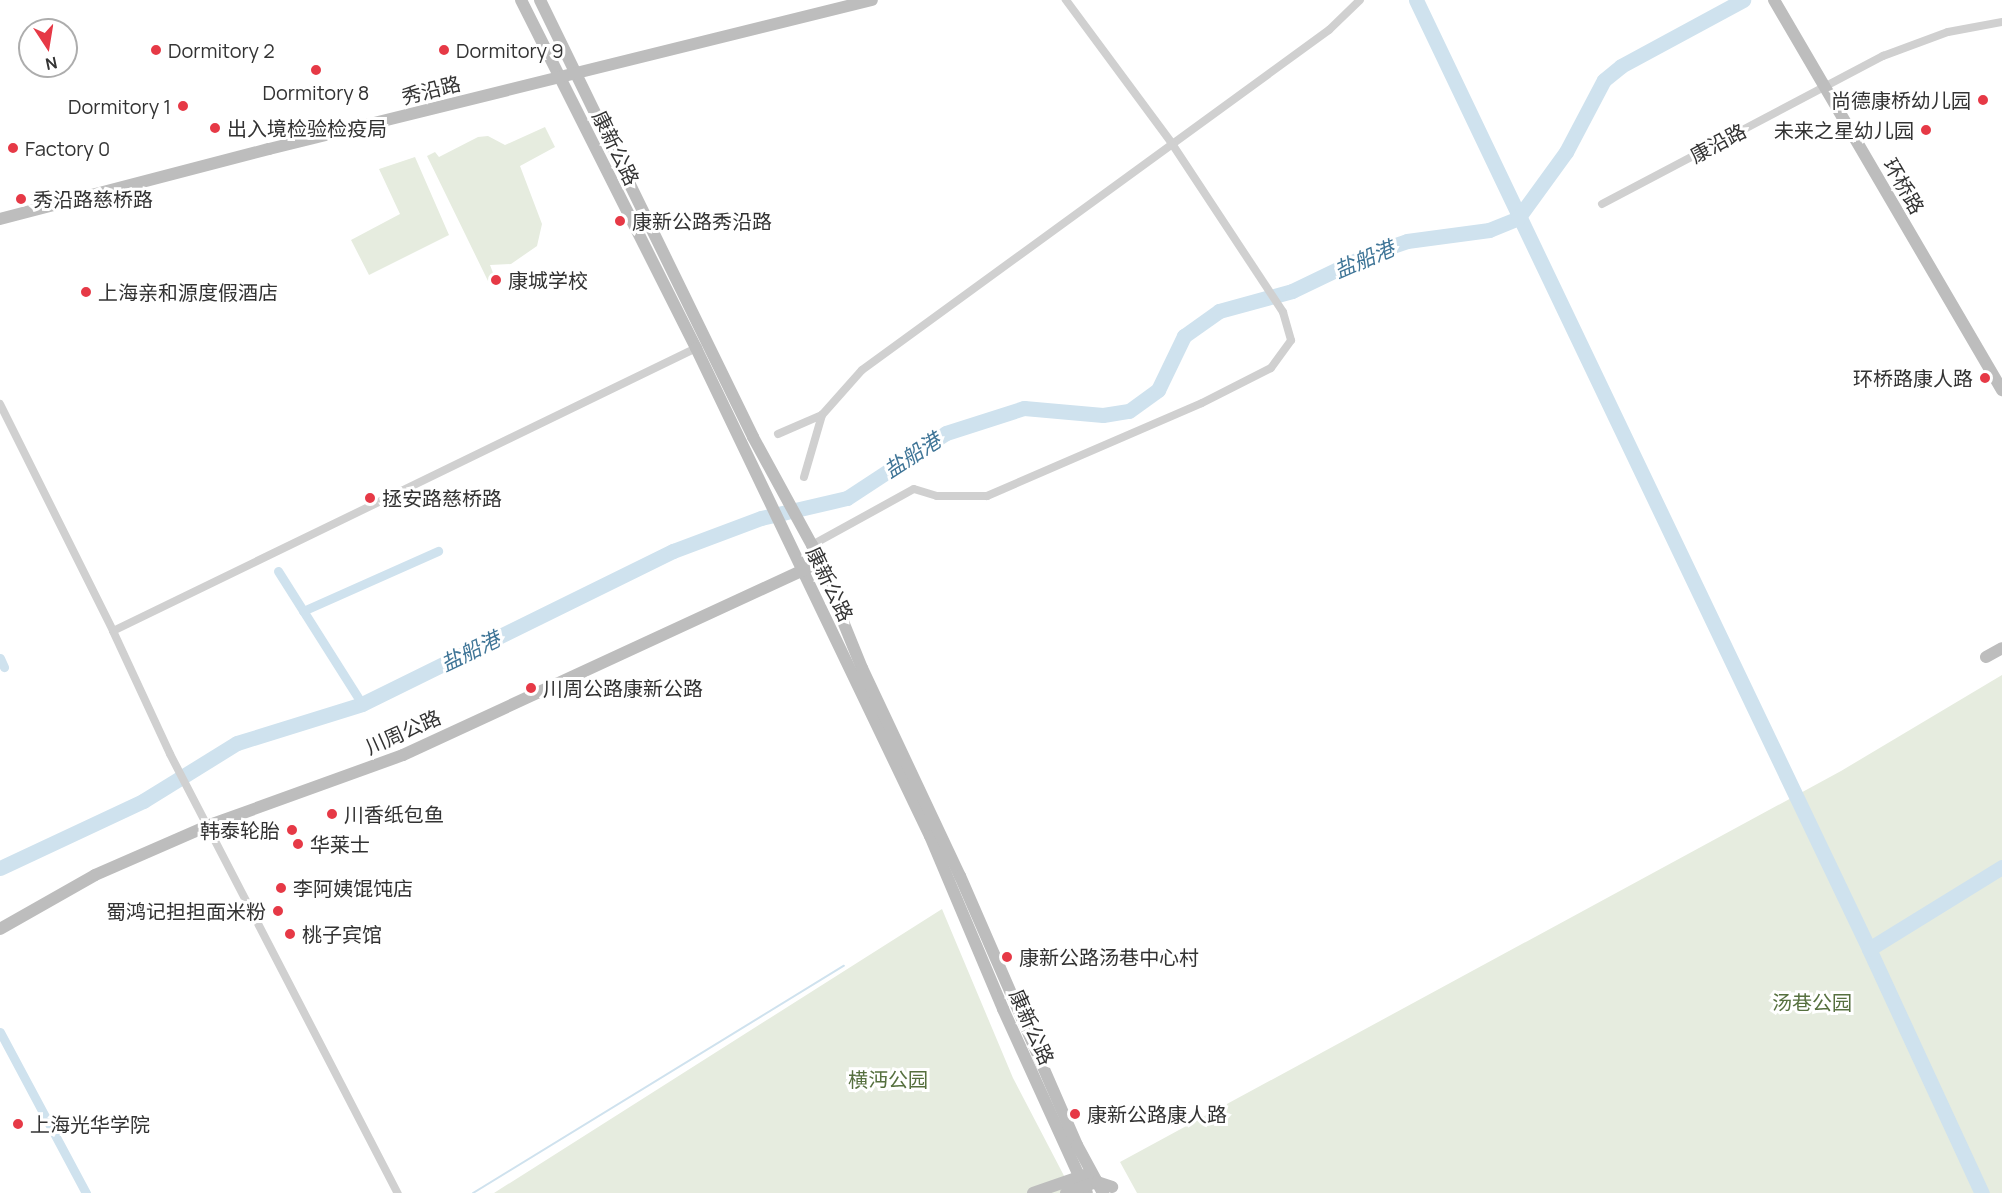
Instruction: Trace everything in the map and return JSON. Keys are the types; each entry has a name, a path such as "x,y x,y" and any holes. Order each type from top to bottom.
{"main road":[{"name":"康新公路","path":"521,0 628,218 696,348 930,837 1003,1009 1083,1186"},
{"name":"康新公路","path":"540,0 748,426 810,541 862,668 965,886 1065,1116 1101,1184"},
{"name":"秀沿路","path":"0,219 269,149 561,79 872,0"},
{"name":"环桥路","path":"1776,4 2002,390"},
{"name":"川周公路","path":"0,929 96,875 207,826 403,755 819,562"},
{"path":"1986,657 2002,648"},
{"path":"1033,1193 1101,1184"},
{"path":"1066,1193 1083,1186"}],"street":[{"path":"810,541 914,489 937,496 987,496 1202,403 1271,368 1291,340 1283,312 1171,142 1066,0"},
{"path":"778,434 822,415 862,370 1171,142 1329,30 1360,0"},
{"name":"康沿路","path":"1602,204 1912,43 1948,32 2002,21"},
{"path":"113,631 696,348"},
{"path":"0,404 113,631 170,754 398,1193"},
{"path":"804,477 822,415"}],"green space":[{"path":"545,127 555,147 520,166 542,224 537,246 511,264 490,265 495,278 488,281 427,156 435,152 439,157 478,137 488,136 505,145"},
{"path":"415,157 449,235 369,275 351,240 400,214 379,169"},
{"name":"汤巷公园","path":"2002,675 2002,1193 1137,1193 1120,1162 1841,771"},
{"name":"横沔公园","path":"942,909 1013,1078 1073,1193 494,1193"}],"waterway":[{"path":"1416,0 1869,949 1982,1193"},
{"name":"盐船港","path":"0,868 143,801 237,743 362,704 673,551 761,518 847,498 946,433 1024,408 1103,415 1129,411 1158,390 1184,336 1219,311 1292,291 1369,254 1407,241 1489,230 1518,218 1566,152 1604,80 1621,66 1743,0"},
{"path":"303,611 438,551"},
{"path":"278,571 362,704"},
{"path":"0,658 4,667"},
{"path":"1869,949 2002,867"},
{"path":"473,1193 844,966"},
{"path":"0,1032 86,1193"}],"place":[{"name":"Dormitory 2","path":"156,50"},
{"name":"Dormitory 9","path":"444,50"},
{"name":"Dormitory 8","path":"316,70"},
{"name":"尚德康桥幼儿园","path":"1983,100"},
{"name":"Dormitory 1","path":"183,106"},
{"name":"出入境检验检疫局","path":"215,128"},
{"name":"未来之星幼儿园","path":"1926,130"},
{"name":"Factory 0","path":"13,148"},
{"name":"秀沿路慈桥路","path":"21,199"},
{"name":"康新公路秀沿路","path":"620,221"},
{"name":"康城学校","path":"496,280"},
{"name":"上海亲和源度假酒店","path":"86,292"},
{"name":"环桥路康人路","path":"1985,378"},
{"name":"拯安路慈桥路","path":"370,498"},
{"name":"川周公路康新公路","path":"531,688"},
{"name":"川香纸包鱼","path":"332,814"},
{"name":"韩泰轮胎","path":"292,830"},
{"name":"华莱士","path":"298,844"},
{"name":"李阿姨馄饨店","path":"281,888"},
{"name":"蜀鸿记担担面米粉","path":"278,911"},
{"name":"桃子宾馆","path":"290,934"},
{"name":"康新公路汤巷中心村","path":"1007,957"},
{"name":"康新公路康人路","path":"1075,1114"},
{"name":"上海光华学院","path":"18,1124"}]}
